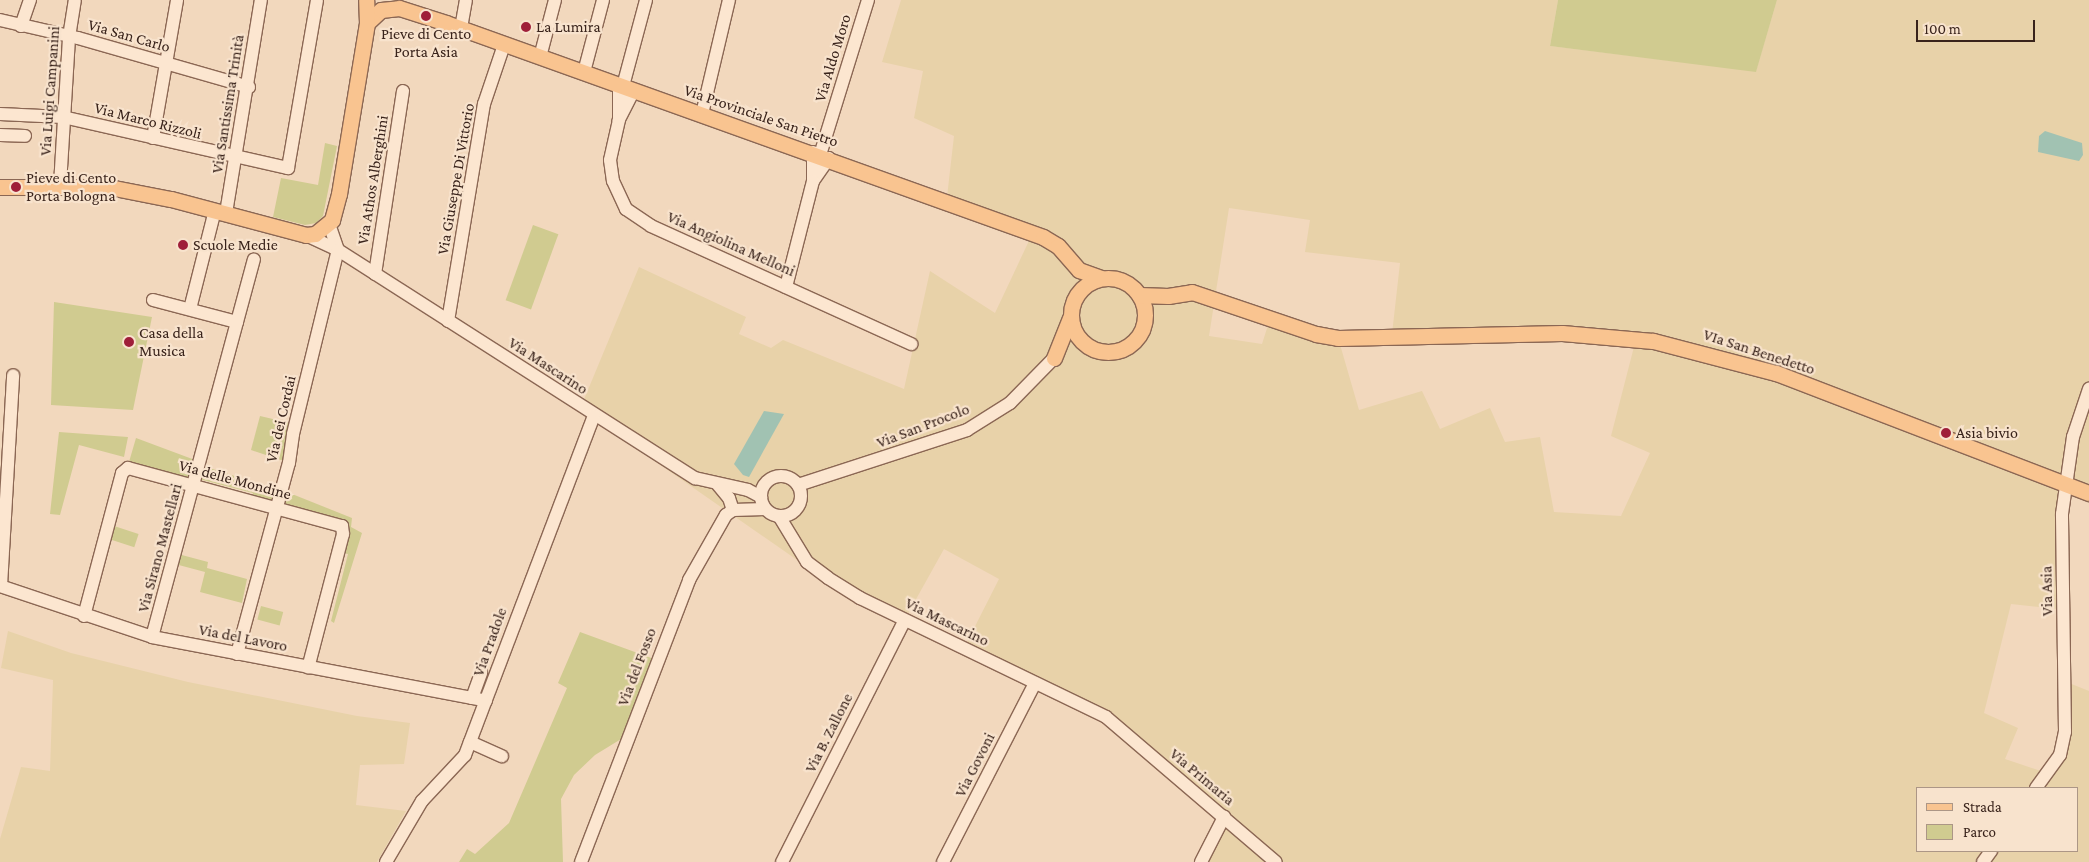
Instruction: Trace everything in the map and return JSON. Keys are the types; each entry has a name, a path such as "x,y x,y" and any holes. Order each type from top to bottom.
{"main road":[{"name":"Via Provinciale San Pietro","path":"373,3 400,8 461,28 504,46 584,72 820,155 1043,237 1058,246 1074,265"},
{"path":"0,187 60,185 124,189 306,235 315,234 329,224 339,194 367,23 373,3"},
{"path":"1074,265 1088,275 1119,279 1140,295 1168,296"},
{"path":"1054,358 1078,292 1074,265"},
{"path":"1078,292 1101,278"},
{"name":"VIa San Benedetto","path":"1168,296 1192,292 1316,334 1338,338 1607,335 1700,350 1776,373 2089,493"},
{"path":"1070,317 1073,330 1084,344 1106,352 1122,350 1139,336 1145,316 1140,295"},
{"path":"1145,316 1168,296"},
{"path":"1054,358 1084,344"}],"street":[{"path":"21,26 30,0"},
{"name":"Via Luigi Campanini","path":"60,185 68,37 75,0"},
{"path":"152,138 177,0"},
{"name":"Via Santissima Trinità","path":"221,212 236,159 249,87 261,0"},
{"name":"Via Marco Rizzoli","path":"0,114 63,117 236,159 288,168 317,0"},
{"path":"461,28 466,0"},
{"path":"540,57 555,0"},
{"path":"584,72 603,0"},
{"name":"Via Angiolina Melloni","path":"646,0 610,160 618,198 626,209 651,226 911,344"},
{"path":"702,114 729,0"},
{"name":"Via Aldo Moro","path":"786,287 820,155 868,0"},
{"name":"Via San Carlo","path":"0,20 166,63 249,87"},
{"name":"Via Giuseppe Di Vittorio","path":"448,321 484,104 504,46"},
{"name":"Via Athos Alberghini","path":"376,274 403,91"},
{"path":"0,134 25,136"},
{"path":"190,309 221,212"},
{"path":"329,224 338,250"},
{"name":"Via Mascarino","path":"306,235 338,250 594,416 694,478 718,485 748,490 762,499"},
{"name":"Via dei Cordai","path":"236,654 276,508 338,250"},
{"name":"Via Sirano Mastellari","path":"152,637 254,260"},
{"path":"152,300 237,322"},
{"name":"Via San Procolo","path":"800,489 967,430 1010,403 1054,358"},
{"path":"0,586 13,375"},
{"name":"Via Asia","path":"2037,787 2060,755 2065,732 2062,514 2068,485 2073,436 2089,389"},
{"name":"Via Pradole","path":"386,862 422,801 465,755 594,416"},
{"name":"Via delle Mondine","path":"84,616 124,469 193,485 344,528 308,668"},
{"path":"718,485 729,498 732,510 751,509 762,499 771,478 783,476 800,489 799,506 784,515 762,499"},
{"name":"Via del Fosso","path":"581,862 679,601 720,522 732,510"},
{"name":"Via Mascarino","path":"784,515 789,536 807,562 828,578 905,620 1106,717"},
{"name":"Via del Lavoro","path":"0,586 84,616 152,637 486,701"},
{"name":"Via B. Zallone","path":"782,862 905,620"},
{"path":"472,698 481,673"},
{"name":"Via Govoni","path":"942,862 1035,683"},
{"name":"Via Primaria","path":"1106,717 1276,862"},
{"path":"470,742 502,756"},
{"path":"1201,862 1224,817"}],"shaded area":[{"path":"901,0 1558,0 1550,46 1756,71 1777,0 2089,0 2089,495 2063,485 2067,610 2011,604 1984,713 2018,728 2005,759 2047,773 2058,745 2064,681 2089,691 2089,862 1280,862 1110,721 963,650 999,579 944,549 905,619 823,578 580,409 639,267 746,317 739,334 771,348 783,340 904,389 930,271 995,313 1035,228 947,197 954,136 914,118 923,71 882,62","holes":["1229,208 1310,220 1305,252 1400,263 1392,334 1636,339 1611,436 1650,453 1621,516 1554,512 1540,437 1505,442 1490,408 1440,429 1422,391 1359,410 1339,341 1269,322 1262,344 1209,336"]},
{"path":"2045,131 2082,143 2083,155 2079,161 2038,152 2039,136"},
{"path":"764,411 784,414 749,477 743,475 734,464"},
{"path":"8,631 71,653 188,682 357,716 410,723 404,764 360,765 356,805 406,811 377,862 0,862 0,839 21,767 50,771 53,680 1,668"},
{"path":"1224,822 1267,862 1205,862"}],"green space":[{"path":"1558,0 1777,0 1756,72 1550,46"},
{"path":"325,143 337,146 323,216 316,223 305,225 273,217 281,178 318,185"},
{"path":"533,225 558,234 531,309 506,300"},
{"path":"54,302 152,317 133,410 51,405"},
{"path":"260,416 290,423 284,461 251,450"},
{"path":"59,432 128,437 124,457 79,445 60,515 50,514"},
{"path":"136,438 195,460 190,478 129,462"},
{"path":"203,466 276,489 271,504 252,499 253,493 199,479"},
{"path":"287,492 352,518 351,527 362,533 334,623 331,621 348,554 343,553 347,533 282,506"},
{"path":"111,525 139,534 134,547 107,538"},
{"path":"178,554 208,562 207,568 247,579 242,603 200,592 205,572 175,564"},
{"path":"261,606 283,612 280,625 257,620"},
{"path":"580,632 654,659 626,736 595,755 574,775 561,799 563,862 459,862 467,849 475,854 509,823 567,688 558,683"}],"place":[{"name":"Pieve di Cento Porta Asia","path":"426,16"},
{"name":"La Lumira","path":"526,27"},
{"name":"Pieve di Cento Porta Bologna","path":"16,187"},
{"name":"Scuole Medie","path":"183,245"},
{"name":"Casa della Musica","path":"129,342"},
{"name":"Asia bivio","path":"1946,433"}]}
